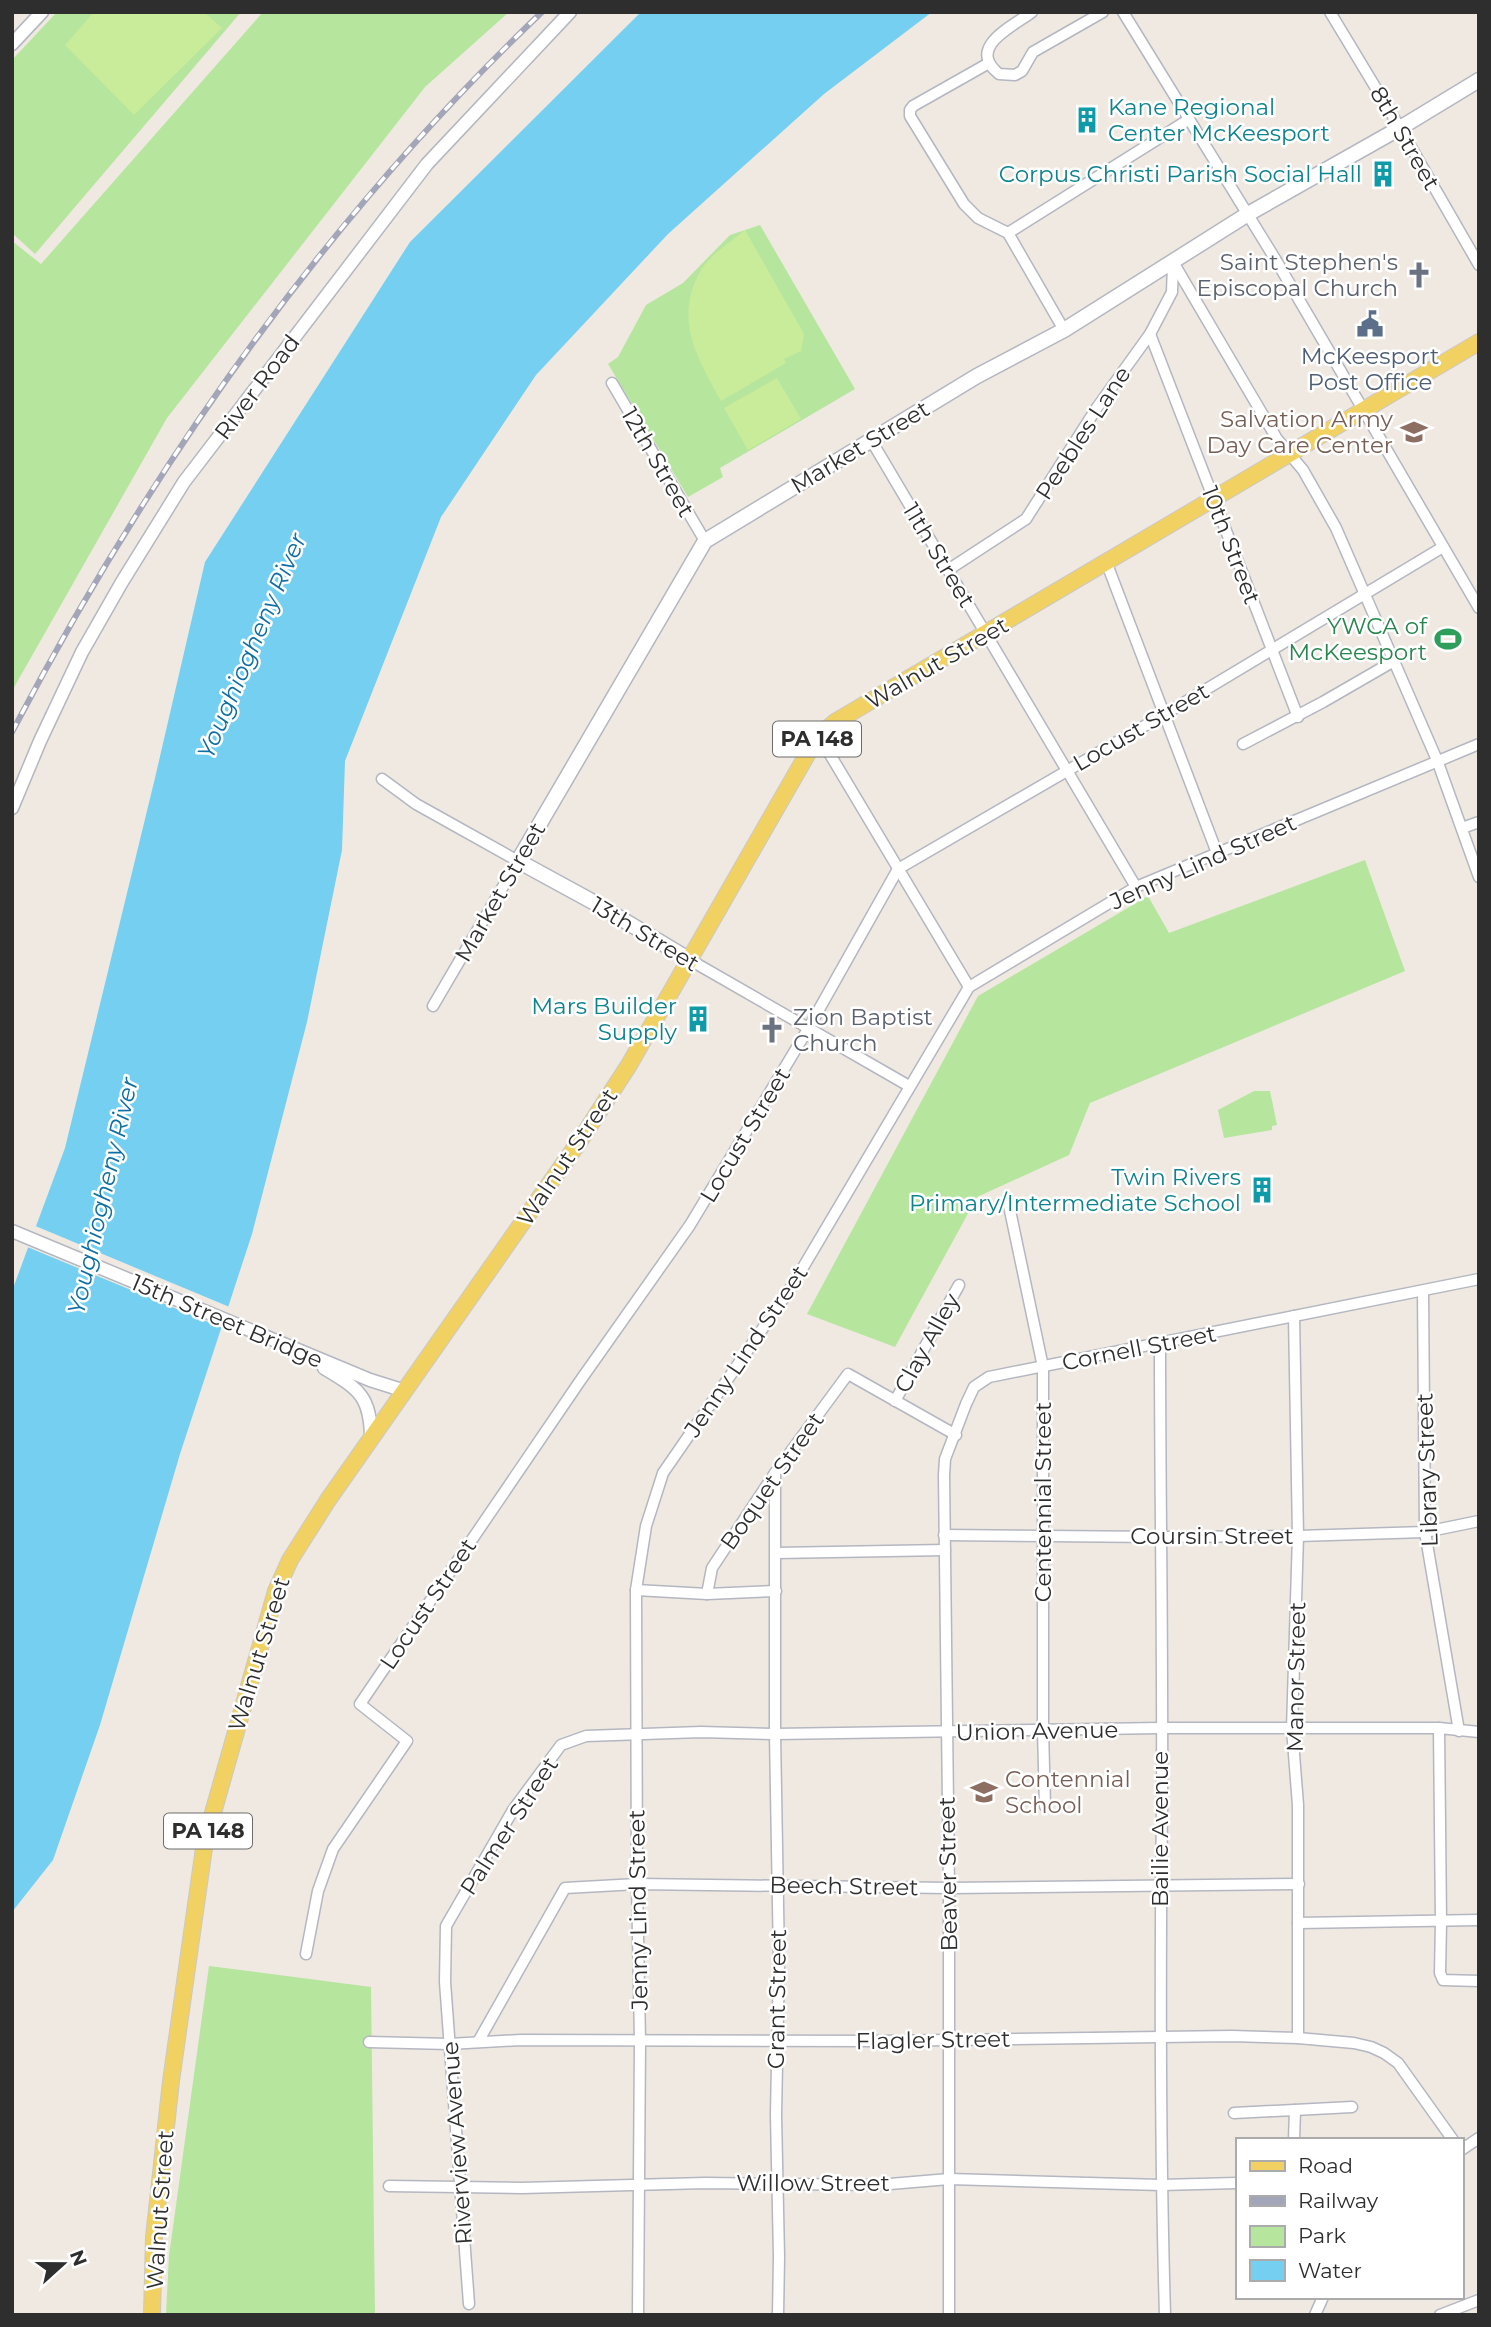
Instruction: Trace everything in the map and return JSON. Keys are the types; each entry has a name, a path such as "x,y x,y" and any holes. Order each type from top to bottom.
{"main road":[{"name":"Market Street","path":"518,861 705,541 977,376 1064,330 1248,214 1479,80"},
{"name":"Walnut Street","path":"152,2315 155,2224 176,2041 205,1841 276,1591 289,1560 581,1139 629,1065 819,736 835,722 1478,345"},
{"name":"13th Street","path":"518,861 690,960"}],"street":[{"path":"12,44 42,12"},
{"name":"River Road","path":"12,808 40,740 82,652 184,482 426,164 570,12"},
{"path":"1032,12 989,45 986,54 989,63 999,74 1015,75 1022,71 1033,52 1103,12"},
{"path":"1123,12 1248,214 1443,547 1475,594 1479,608"},
{"name":"8th Street","path":"1330,12 1479,265"},
{"path":"989,63 913,106 909,110 910,116 964,204 978,218 1008,233 1064,330"},
{"path":"1008,233 1188,120"},
{"path":"1173,262 1277,439 1303,470 1336,528 1437,760 1479,877"},
{"name":"Peebles Lane","path":"948,570 1026,519 1097,409 1150,334 1172,292 1173,262"},
{"name":"10th Street","path":"1150,334 1298,716"},
{"name":"12th Street","path":"612,383 705,541"},
{"name":"11th Street","path":"871,440 1136,887"},
{"name":"Locust Street","path":"306,1954 318,1891 333,1849 407,1741 360,1703 690,1225 808,1029 898,869 1165,715 1443,547"},
{"path":"1107,564 1217,853"},
{"path":"1243,744 1394,661"},
{"path":"819,736 969,987"},
{"name":"Jenny Lind Street","path":"638,2315 640,2041 636,1590 646,1526 663,1473 792,1286 969,987 1136,887 1479,744"},
{"name":"13th Street","path":"382,779 416,804 518,861"},
{"path":"1462,828 1479,822"},
{"name":"Market Street","path":"433,1006 518,861"},
{"name":"13th Street","path":"690,960 909,1086"},
{"name":"Centennial Street","path":"1008,1201 1043,1367 1045,1806"},
{"name":"15th Street Bridge","path":"12,1231 285,1345 356,1380 405,1391"},
{"name":"Cornell Street","path":"956,1435 974,1387 989,1377 1479,1279"},
{"name":"Clay Alley","path":"895,1401 959,1284"},
{"name":"Library Street","path":"1423,1291 1425,1532 1459,1731"},
{"name":"Manor Street","path":"1294,1316 1298,1536 1292,1729 1298,1805 1298,2038"},
{"name":"Bailie Avenue","path":"1160,1344 1161,2185 1165,2315"},
{"name":"Boquet Street","path":"707,1594 712,1568 775,1473 848,1374 895,1401"},
{"path":"356,1380 370,1415 371,1440"},
{"path":"895,1401 956,1435"},
{"name":"Beaver Street","path":"949,2315 950,2039 944,1535 945,1459 956,1435"},
{"name":"Grant Street","path":"775,1473 775,1734 779,1961 778,2315"},
{"name":"Coursin Street","path":"944,1535 1298,1536 1425,1532 1479,1521"},
{"path":"776,1553 945,1550"},
{"path":"636,1590 707,1594 776,1591"},
{"name":"Union Avenue","path":"638,1735 701,1732 775,1734 1160,1728 1439,1728 1479,1732"},
{"path":"1439,1728 1440,1973 1443,1979 1479,1981"},
{"name":"Palmer Street","path":"445,1982 446,1926 513,1810 561,1745 586,1737 638,1735"},
{"name":"Beech Street","path":"478,2042 565,1888 637,1884 949,1888 1298,1884"},
{"path":"1298,1923 1479,1920"},
{"name":"Riverview Avenue","path":"445,1982 469,2304"},
{"name":"Flagler Street","path":"369,2042 449,2044 1298,2038 1354,2043 1384,2053 1398,2063 1453,2138"},
{"path":"1234,2113 1352,2107"},
{"path":"1294,2138 1295,2110"},
{"path":"1463,2149 1479,2138"},
{"name":"Willow Street","path":"389,2186 523,2188 705,2183 878,2185 949,2179 1161,2185 1236,2183"},
{"path":"1315,2315 1322,2299"},
{"path":"1440,2315 1479,2301"}],"green space":[{"path":"57,12 241,12 35,254 12,233 12,60"},
{"path":"94,12 204,12 222,28 134,115 65,45"},
{"path":"263,12 509,12 425,87 167,418 12,691 12,241 41,264"},
{"path":"760,225 855,389 720,468 723,477 688,497 608,364 618,357 646,305 683,283 730,235"},
{"path":"745,230 804,334 801,351 784,359 786,363 721,401 697,353 689,321 689,305 693,288 704,265"},
{"path":"777,378 801,419 748,450 724,408"},
{"path":"1365,860 1405,971 1090,1103 1069,1155 977,1197 895,1347 807,1314 978,996 1148,896 1169,933"},
{"path":"1254,1091 1270,1091 1277,1125 1272,1126 1272,1130 1224,1138 1218,1110"},
{"path":"209,1966 371,1987 375,2315 166,2315 169,2256"}],"water":[{"name":"Youghiogheny River","path":"641,12 932,12 824,94 668,234 536,375 441,517 345,761 342,850 307,1022 252,1234 180,1454 100,1725 53,1860 12,1912 12,1291 65,1148 205,562 410,242"}],"pier":[{"path":"33,1225 232,1308 225,1329 25,1246"}],"railway":[{"path":"12,732 123,536 183,442 247,350 315,261 386,175 462,92 542,12"}],"place":[{"name":"Kane Regional Center McKeesport","path":"1087,120"},
{"name":"Corpus Christi Parish Social Hall","path":"1383,174"},
{"name":"Saint Stephen's Episcopal Church","path":"1419,275"},
{"name":"McKeesport Post Office","path":"1370,324"},
{"name":"Salvation Army Day Care Center","path":"1414,432"},
{"name":"YWCA of McKeesport","path":"1448,639"},
{"name":"Mars Builder Supply","path":"698,1019"},
{"name":"Zion Baptist Church","path":"772,1030"},
{"name":"Twin Rivers Primary/Intermediate School","path":"1262,1190"},
{"name":"Contennial School","path":"984,1792"}]}
